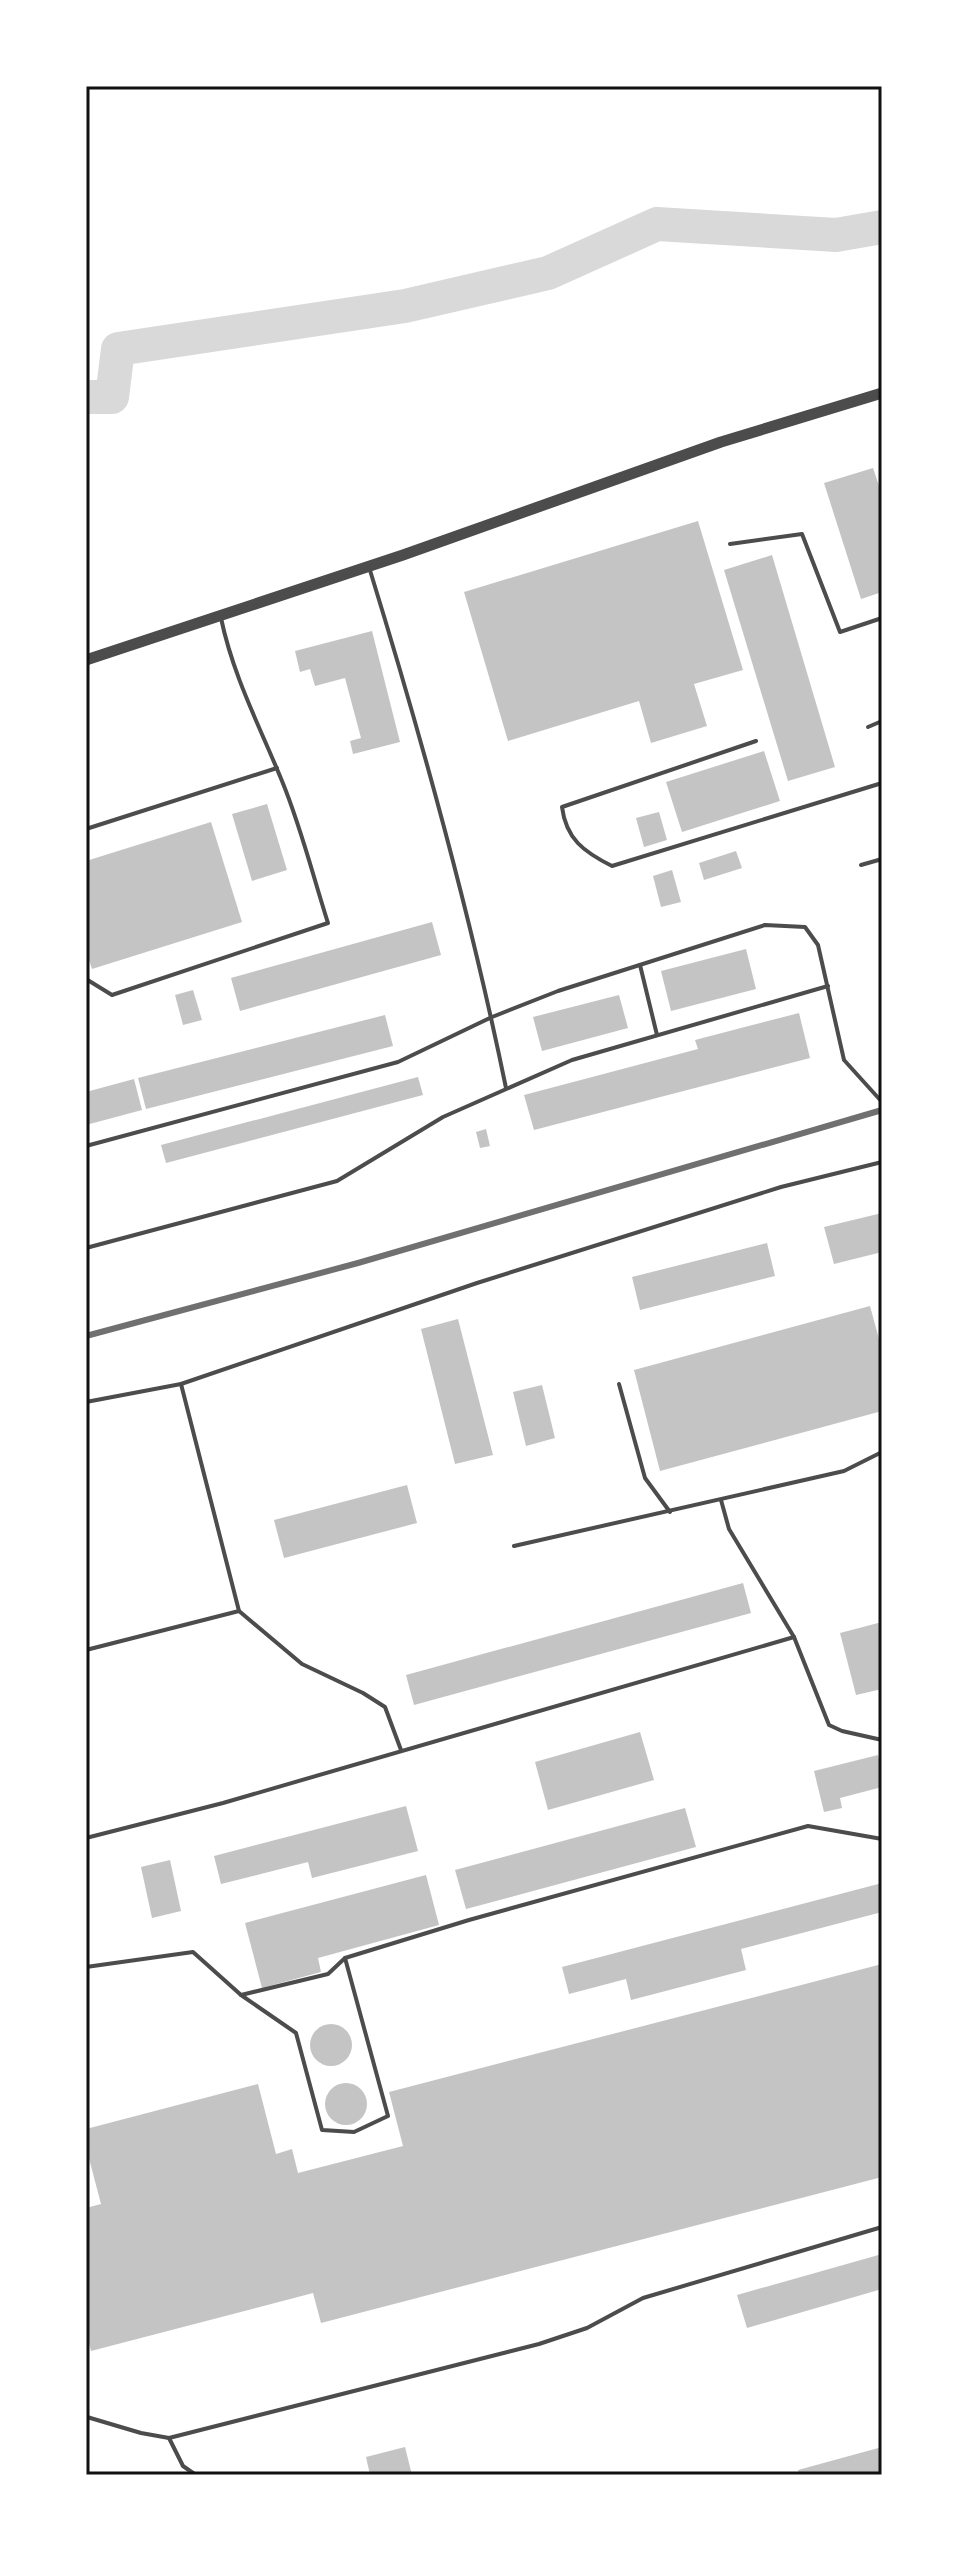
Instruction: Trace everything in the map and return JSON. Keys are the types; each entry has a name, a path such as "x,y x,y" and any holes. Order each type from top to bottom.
{"street":[{"path":"86,660 403,555 721,442 882,393"}],"lane":[{"path":"730,544 802,534 840,632 882,618"},
{"path":"368,565 433,780 492,1017 506,1088"},
{"path":"86,979 112,995 328,923 277,768 247,703 225,639 221,616"},
{"path":"868,727 882,721"},
{"path":"756,741 562,807 564,823 585,852 612,866 882,783"},
{"path":"86,829 277,768"},
{"path":"861,865 882,859"},
{"path":"86,1146 398,1062 492,1017 558,991 765,925 805,927 818,945 844,1060 882,1102"},
{"path":"640,965 657,1035"},
{"path":"86,1248 337,1181 443,1117 572,1060 828,986"},
{"path":"86,1402 181,1384 584,1249 781,1187 882,1162"},
{"path":"181,1384 239,1611 302,1664 385,1707 402,1751"},
{"path":"619,1384 645,1478 670,1512"},
{"path":"514,1546 844,1471 882,1452"},
{"path":"721,1500 729,1529 794,1637 829,1725 882,1740"},
{"path":"86,1650 239,1611"},
{"path":"86,1838 223,1803 794,1637"},
{"path":"241,1995 328,1974 345,1958 469,1920 808,1826 882,1839"},
{"path":"86,1967 193,1952 241,1995 296,2033 322,2130 354,2132 388,2116 345,1958"},
{"path":"86,2416 169,2438 539,2344 587,2328 643,2298 882,2227"},
{"path":"169,2438 183,2466 196,2475"}],"building":[{"path":"873,468 882,495 882,592 861,599 824,483"},
{"path":"698,521 743,670 694,684 707,726 651,743 639,701 508,741 464,592"},
{"path":"772,555 835,767 788,781 724,570"},
{"path":"372,631 400,742 353,754 350,741 361,738 345,678 315,686 310,669 300,672 295,651"},
{"path":"764,751 780,801 682,832 666,782"},
{"path":"267,804 287,870 252,881 232,814"},
{"path":"659,812 667,840 644,847 636,818"},
{"path":"211,822 242,922 92,969 86,951 86,861"},
{"path":"736,851 742,868 704,880 699,863"},
{"path":"672,870 681,902 661,907 653,876"},
{"path":"432,922 441,955 240,1011 231,978"},
{"path":"746,949 756,989 671,1011 661,971"},
{"path":"193,990 202,1020 183,1025 175,995"},
{"path":"619,995 628,1028 542,1051 533,1017"},
{"path":"799,1013 810,1058 534,1130 524,1095 698,1049 695,1040"},
{"path":"385,1015 393,1046 146,1109 138,1078"},
{"path":"418,1077 423,1095 166,1163 161,1145"},
{"path":"134,1079 142,1110 86,1125 86,1092"},
{"path":"486,1129 490,1146 480,1148 476,1132"},
{"path":"882,1213 882,1252 834,1264 824,1227"},
{"path":"767,1243 775,1276 640,1310 632,1277"},
{"path":"870,1306 882,1350 882,1411 660,1471 634,1370"},
{"path":"458,1319 493,1455 455,1464 421,1329"},
{"path":"542,1385 555,1438 526,1446 513,1392"},
{"path":"407,1485 417,1523 284,1558 274,1520"},
{"path":"743,1583 751,1613 414,1705 406,1675"},
{"path":"882,1622 882,1689 856,1695 840,1633"},
{"path":"640,1732 654,1780 548,1810 535,1762"},
{"path":"878,1755 882,1787 840,1798 842,1808 824,1812 814,1771"},
{"path":"406,1806 418,1851 312,1878 308,1862 221,1884 214,1856"},
{"path":"685,1808 696,1847 466,1909 455,1870"},
{"path":"170,1860 181,1911 152,1918 141,1867"},
{"path":"426,1875 439,1925 318,1958 321,1972 262,1988 245,1923"},
{"path":"882,1883 882,1912 741,1949 746,1970 631,2000 626,1979 569,1994 562,1967"},
{"path":"882,1964 882,2177 321,2323 313,2293 91,2351 86,2332 86,2208 101,2204 86,2147 86,2129 258,2084 276,2154 292,2149 298,2173 403,2146 389,2092"},
{"path":"331,2024 345,2031 352,2045 345,2059 331,2066 317,2059 310,2045 317,2031"},
{"path":"346,2083 360,2090 367,2104 360,2118 346,2125 332,2118 325,2104 332,2090"},
{"path":"882,2254 882,2289 747,2328 737,2295"},
{"path":"405,2447 412,2475 370,2475 366,2457"},
{"path":"882,2447 882,2475 799,2475 798,2470"}],"waterway":[{"path":"86,397 112,397 118,349 405,306 548,273 657,224 836,235 882,227"}],"railway":[{"path":"86,1336 358,1263 882,1110"}]}
